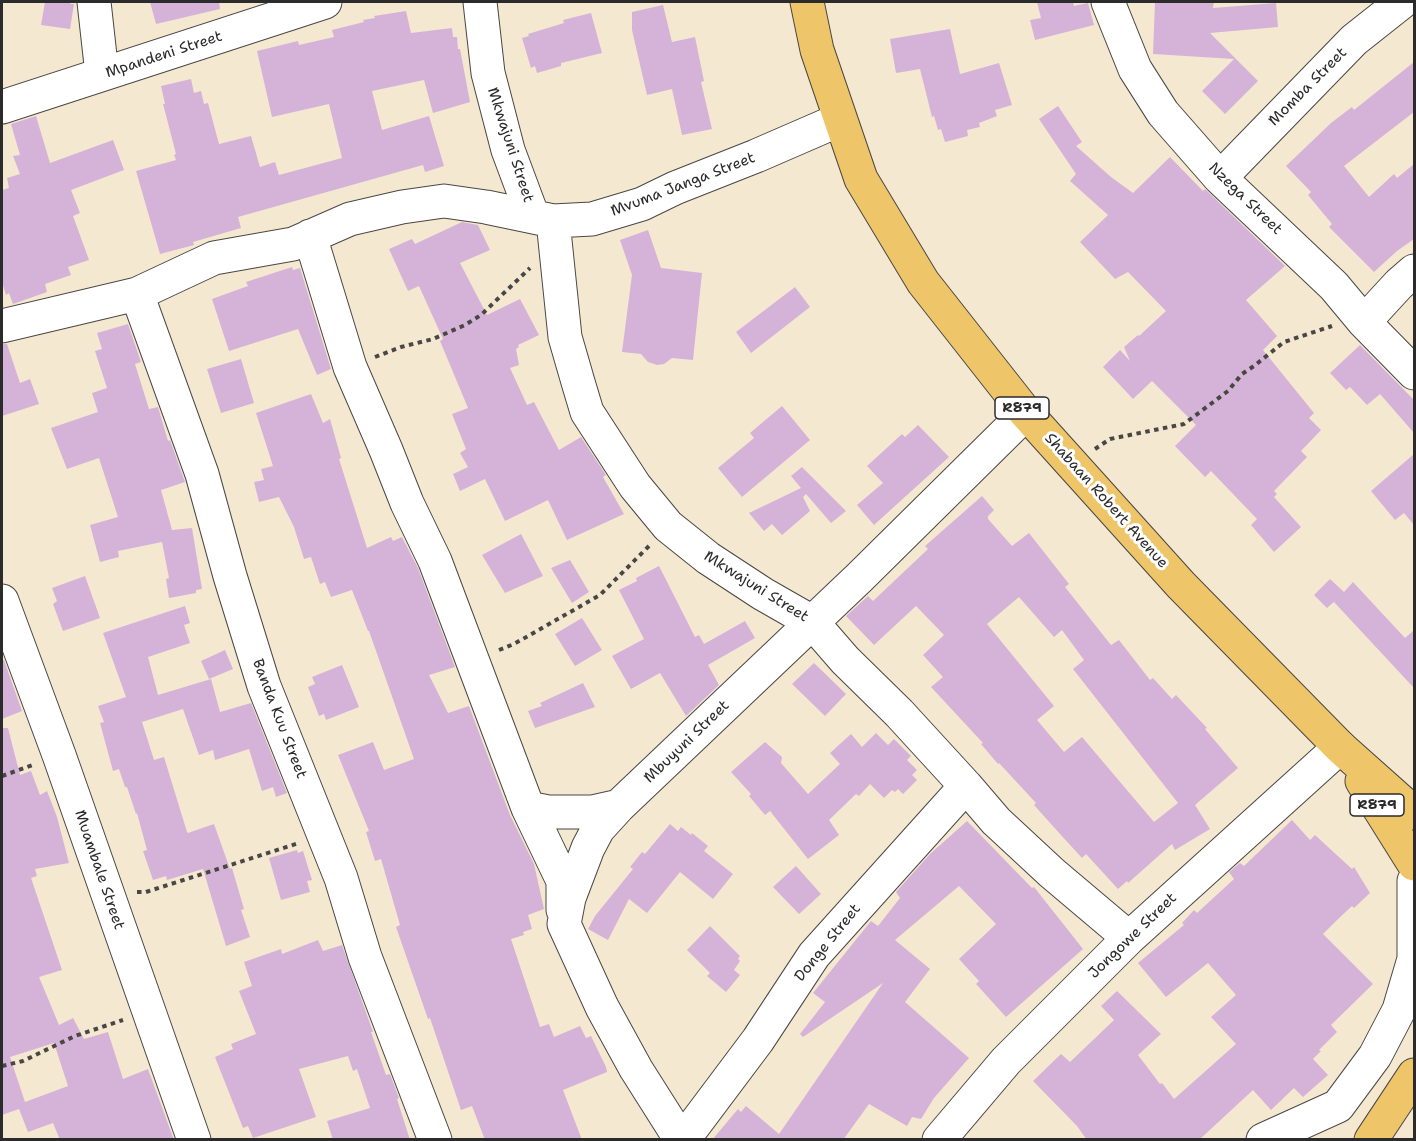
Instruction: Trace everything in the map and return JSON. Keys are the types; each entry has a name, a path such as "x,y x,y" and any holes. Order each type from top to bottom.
{"main road":[{"name":"Shabaan Robert Avenue","path":"807,2 817,50 861,179 923,282 1026,413 1181,585 1340,747 1414,813"},
{"name":"Shabaan Robert Avenue","path":"1340,747 1414,864"},
{"path":"1373,1136 1414,1076"},
{"path":"1373,1136 1414,1112"}],"street":[{"path":"94,2 102,74"},
{"name":"Mpandeni Street","path":"2,107 102,74 241,16 325,2"},
{"name":"Mkwajuni Street","path":"480,2 488,74 508,150 547,228 565,338 587,412 635,486 668,526 742,582 812,622 845,660 899,713 996,821 1052,873 1129,938"},
{"name":"Nzega Street","path":"1108,2 1135,69 1163,113 1220,178 1334,286 1364,322 1414,373"},
{"name":"Momba Street","path":"1220,178 1354,40 1402,2"},
{"name":"Mvuma Janga Street","path":"2,326 137,294 214,258 293,244 350,219 402,207 444,201 547,228 592,219 642,204 839,120"},
{"path":"310,236 350,367 407,503 435,561 528,808 562,880 564,924 602,1007 636,1069 682,1140"},
{"path":"1364,322 1414,271"},
{"name":"Banda Kuu Street","path":"137,294 202,474 264,686 325,835 341,878 365,957 435,1140"},
{"name":"Mbuyuni Street","path":"564,924 569,898 588,848 598,829 619,806 1026,413"},
{"name":"Muambale Street","path":"2,601 59,755 194,1140"},
{"name":"Jongowe Street","path":"939,1140 1006,1061 1129,938 1340,747"},
{"name":"Donge Street","path":"682,1140 758,1040 814,955 966,786"},
{"path":"528,808 548,812 592,812 619,806"},
{"path":"1263,1140 1338,1106 1375,1056 1399,1010 1414,959 1414,881"}],"path":[{"path":"350,367 401,347 433,339 481,315 547,228"},
{"path":"1072,463 1110,439 1184,424 1228,391 1242,374 1284,342 1334,325 1364,322"},
{"path":"472,660 514,644 600,595 668,526"},
{"path":"106,894 146,892 325,835"},
{"path":"2,1066 24,1061 94,1028 149,1012"}],"building":[{"path":"45,2 74,4 70,29 41,25"},
{"path":"150,2 219,2 220,9 156,24"},
{"path":"1037,2 1073,2 1074,6 1088,3 1094,25 1035,40 1030,20 1041,18"},
{"path":"1155,2 1214,2 1213,8 1276,3 1278,27 1210,33 1258,81 1225,114 1202,91 1234,59 1153,54"},
{"path":"663,5 672,42 695,37 704,81 701,82 712,129 682,135 672,89 647,95 632,30 632,12"},
{"path":"406,11 411,33 452,28 453,37 457,37 458,49 460,49 470,102 433,113 424,80 372,91 382,130 429,116 444,166 425,172 423,165 238,217 241,228 193,242 194,245 160,254 136,171 176,160 161,86 191,79 194,93 201,91 204,104 208,103 219,144 251,136 260,167 275,162 279,175 342,158 329,104 272,117 257,51 298,41 299,45 334,37 332,30 364,22 363,20 375,18 374,16"},
{"path":"591,13 602,53 561,63 561,66 537,73 535,66 531,68 522,38 564,23 563,20"},
{"path":"950,29 960,74 999,63 1012,105 995,110 997,116 979,123 980,127 967,130 968,136 945,142 941,129 938,130 934,116 932,117 920,69 896,73 890,39"},
{"path":"1414,62 1414,112 1344,166 1369,197 1394,174 1397,178 1414,164 1414,239 1374,272 1329,227 1332,224 1308,195 1311,192 1286,166 1331,123 1352,107 1354,110"},
{"path":"1058,106 1082,142 1076,146 1133,193 1170,157 1203,191 1205,189 1285,266 1246,300 1277,336 1263,350 1314,413 1309,418 1321,430 1301,451 1307,457 1274,491 1277,494 1274,497 1301,527 1274,552 1251,525 1257,519 1211,471 1205,477 1175,446 1196,425 1152,381 1133,399 1103,367 1120,350 1130,361 1124,347 1166,311 1128,272 1115,279 1080,242 1108,215 1070,181 1076,174 1039,119"},
{"path":"36,116 50,163 113,140 124,170 71,190 80,213 73,216 89,260 68,267 71,275 45,284 47,292 13,304 9,293 6,295 2,282 2,190 9,188 7,178 20,174 13,156 20,155 11,124"},
{"path":"462,222 478,225 490,250 460,263 487,315 520,299 539,335 518,345 516,349 519,365 510,368 527,405 534,402 559,450 581,437 606,475 603,477 624,514 567,540 548,500 505,521 485,479 460,491 453,474 468,467 460,453 466,449 452,414 468,408 440,341 443,339 419,286 408,291 389,249 412,239 415,244"},
{"path":"648,230 661,268 702,273 693,360 672,358 664,364 657,365 648,362 641,354 622,352 632,275 620,240"},
{"path":"292,267 293,270 300,268 331,369 317,375 298,329 229,351 212,299 248,286 246,282"},
{"path":"795,287 810,307 751,353 736,332"},
{"path":"128,324 141,362 135,364 149,409 158,407 168,441 170,440 185,482 161,490 172,530 192,528 202,589 196,590 196,593 169,598 166,579 169,578 162,542 118,551 119,557 100,562 90,525 118,517 99,458 67,469 51,428 98,412 92,393 107,388 95,351 102,349 97,333"},
{"path":"2,344 7,344 20,383 30,379 39,404 2,416"},
{"path":"1360,345 1414,400 1414,433 1380,394 1367,405 1350,387 1346,390 1330,373"},
{"path":"241,359 254,403 221,413 207,369"},
{"path":"311,394 323,423 330,419 341,458 339,459 367,548 391,537 393,541 402,537 418,568 455,667 429,675 448,713 469,706 510,815 534,864 544,909 528,915 532,929 523,932 524,935 511,939 540,1027 549,1024 554,1037 580,1026 586,1038 591,1036 607,1072 563,1090 582,1140 485,1140 472,1106 461,1110 396,927 400,925 381,859 375,861 366,832 369,831 338,755 373,742 384,770 414,759 369,631 352,590 331,597 325,582 320,584 311,557 304,559 294,527 279,497 259,502 254,482 264,480 261,469 273,466 256,413"},
{"path":"782,406 810,440 742,497 718,468 754,438 750,433"},
{"path":"918,425 949,457 874,525 857,505 883,483 867,466 902,434 905,437"},
{"path":"1414,454 1414,525 1404,513 1395,520 1371,491"},
{"path":"802,467 846,511 831,523 806,494 803,497 810,511 782,535 772,524 764,531 749,513 801,488 791,476"},
{"path":"982,496 994,510 988,519 1012,546 1029,533 1069,584 1065,587 1111,645 1119,640 1150,680 1153,678 1172,699 1176,695 1207,728 1205,729 1238,768 1195,805 1210,829 1175,850 1172,844 1118,889 1086,854 1082,858 1034,805 1036,803 998,764 981,744 983,743 931,687 943,677 923,655 944,635 916,606 874,645 846,616 868,596 873,601 928,549 925,546","holes":["1019,597 1054,637 1062,630 1084,660 1073,669 1178,803 1154,822 1082,737 1064,752 1037,720 1054,706 987,624"]},
{"path":"521,534 543,576 505,593 482,555"},
{"path":"570,560 589,592 572,603 551,568"},
{"path":"659,566 695,637 699,635 704,644 745,621 755,638 708,665 719,685 686,716 660,673 631,689 612,656 644,639 619,590"},
{"path":"85,576 100,618 63,631 53,604 57,601 52,588"},
{"path":"1330,579 1344,592 1353,582 1405,638 1414,630 1414,688 1334,602 1336,600 1327,608 1314,595"},
{"path":"185,606 190,623 184,625 190,643 148,657 158,695 211,679 220,712 251,703 287,793 276,797 273,787 262,791 249,749 215,760 213,750 199,755 183,709 142,722 154,760 164,757 187,832 214,824 230,869 232,868 244,909 241,910 250,937 226,946 203,869 167,880 166,876 153,880 143,851 147,850 137,813 119,769 113,771 100,723 104,722 98,706 126,697 103,633"},
{"path":"582,618 602,650 575,666 555,634"},
{"path":"225,650 233,669 209,679 201,661"},
{"path":"2,660 4,660 22,711 2,719"},
{"path":"814,663 846,694 825,716 792,684"},
{"path":"342,665 359,707 326,720 324,714 319,716 308,687 315,684 312,677"},
{"path":"583,683 595,707 535,728 528,711 542,706 540,703"},
{"path":"2,728 8,728 20,775 31,771 40,795 47,791 57,817 69,863 35,869 37,876 31,878 62,970 39,977 59,1025 73,1018 84,1039 108,1032 123,1079 148,1069 174,1140 60,1140 53,1123 28,1132 19,1109 2,1115","holes":["54,1043 68,1086 25,1102 10,1057"]},
{"path":"876,733 888,745 894,739 911,756 907,760 917,770 912,775 917,780 903,794 898,789 895,792 892,790 884,798 870,784 859,796 856,794 829,820 839,835 808,859 770,811 765,815 749,796 751,794 731,772 765,742 782,757 781,763 808,794 840,764 830,753 851,734 862,747"},
{"path":"1292,820 1310,840 1315,835 1352,869 1354,867 1370,893 1354,908 1352,906 1323,934 1373,984 1331,1025 1337,1032 1313,1059 1328,1075 1303,1097 1294,1088 1271,1110 1253,1090 1199,1140 1087,1140 1077,1126 1033,1081 1061,1054 1070,1062 1114,1020 1101,1006 1117,991 1161,1034 1138,1055 1174,1099 1236,1044 1211,1017 1236,995 1208,963 1166,997 1138,963 1184,925 1182,923 1194,910 1197,913 1234,879 1229,872 1240,863 1244,866"},
{"path":"967,821 1032,888 1034,887 1083,949 1006,1017 976,984 979,981 959,959 996,924 959,886 895,940 930,969 905,1002 969,1058 934,1098 921,1119 912,1117 907,1126 869,1104 843,1140 712,1140 738,1109 741,1112 746,1106 779,1134 883,983 803,1037 800,1034 825,1002 813,993 871,921 878,926 900,898 896,892 930,854"},
{"path":"670,824 678,831 681,827 691,835 692,833 708,846 704,851 733,874 713,899 680,872 647,913 629,899 608,940 588,929 595,916 633,869 630,867 642,852 645,854"},
{"path":"297,850 298,853 303,851 312,880 307,881 310,892 281,900 269,858"},
{"path":"796,866 821,894 799,914 773,887"},
{"path":"710,926 740,956 738,959 740,961 734,970 740,975 726,992 707,976 710,973 687,950"},
{"path":"318,940 323,951 342,945 386,1075 390,1074 399,1098 397,1099 410,1140 333,1140 327,1121 370,1108 357,1069 353,1071 348,1056 299,1069 316,1117 253,1138 248,1126 243,1128 215,1057 233,1049 231,1044 256,1034 239,991 252,986 244,962 281,949 282,954"}]}
